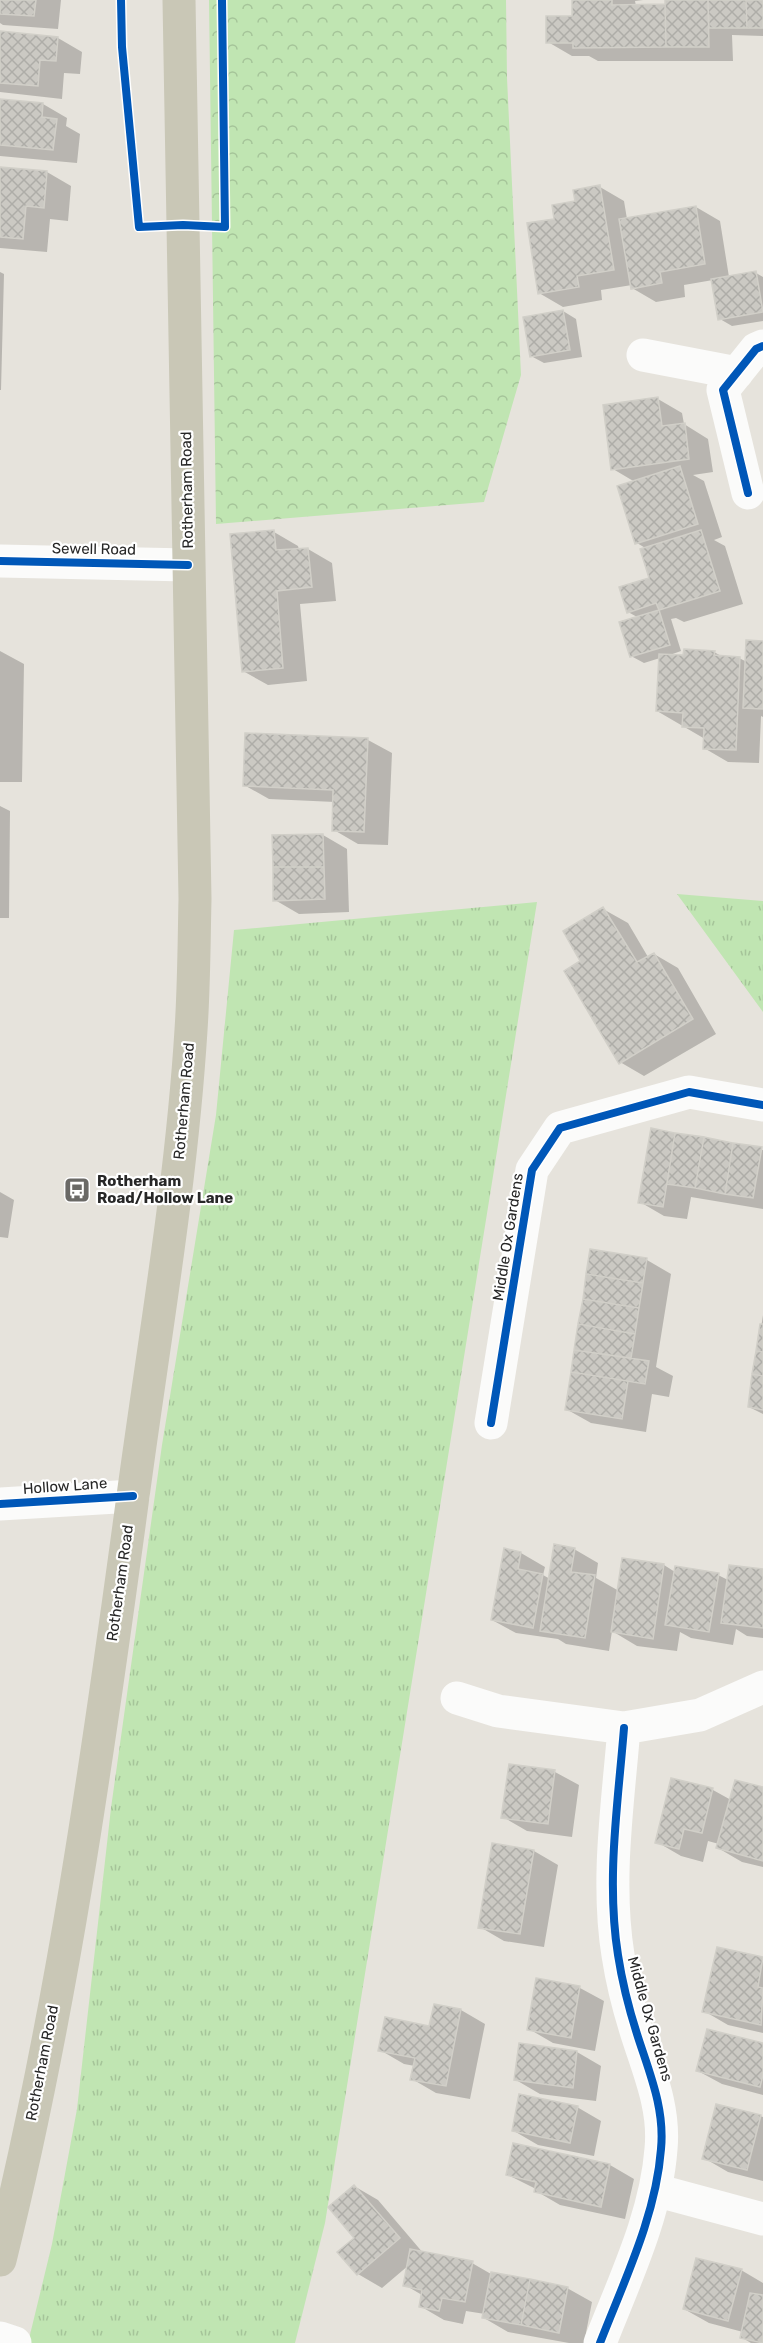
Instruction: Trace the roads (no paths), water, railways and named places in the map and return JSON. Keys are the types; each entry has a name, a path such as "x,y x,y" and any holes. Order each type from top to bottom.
{"main road":[{"name":"Rotherham Road","path":"0,2260 19,2183 63,1954 91,1789 165,1270 178,1170 191,1031 195,898 178,0"}],"street":[{"path":"748,493 723,390 756,349 763,346"},
{"path":"643,356 737,373"},
{"name":"Sewell Road","path":"0,561 188,565"},
{"name":"Middle Ox Gardens","path":"491,1423 532,1170 560,1128 689,1092 763,1106"},
{"name":"Hollow Lane","path":"0,1504 133,1496"},
{"path":"457,1698 498,1711 624,1728 700,1715 763,1687"},
{"name":"Middle Ox Gardens","path":"600,2343 640,2238 655,2190 662,2146 656,2089 637,2034 618,1954 612,1869 624,1728"},
{"path":"655,2190 763,2219"},
{"path":"0,2338 15,2343"}],"place":[{"name":"Rotherham Road/Hollow Lane","path":"77,1190"}]}
